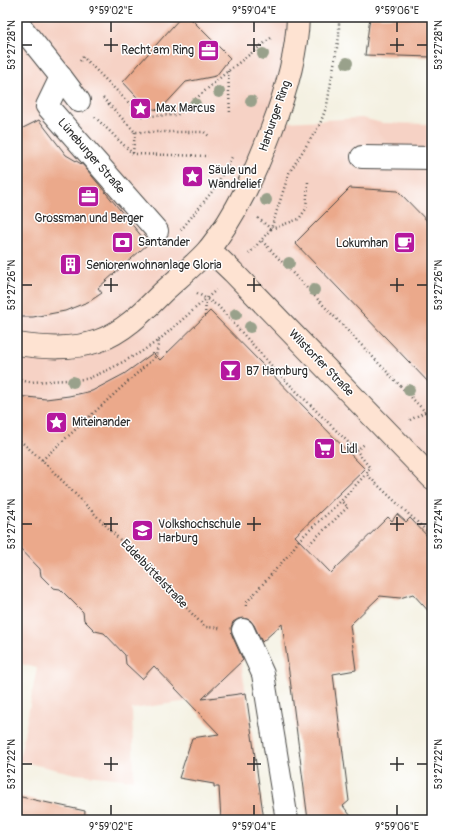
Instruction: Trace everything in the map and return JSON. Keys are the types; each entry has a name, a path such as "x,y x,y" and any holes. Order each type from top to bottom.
{"main road":[{"name":"Harburger Ring","path":"17,344 65,347 83,345 99,340 118,331 140,315 209,249 240,204 266,144 287,85 298,17"},
{"name":"Wilstorfer Straße","path":"209,249 432,478"}],"street":[{"path":"17,22 79,101"},
{"name":"Lüneburger Straße","path":"61,77 47,106 157,231"},
{"path":"362,157 432,158"},
{"path":"243,630 263,674 287,820"}],"path":[{"path":"339,17 339,36 327,105 320,124 289,173 271,229 262,241 432,419"},
{"path":"78,62 83,57 142,116 177,115 228,71 276,34"},
{"path":"228,71 230,114"},
{"path":"99,94 135,132 204,132 209,136"},
{"path":"96,118 133,154 208,156"},
{"path":"133,154 135,132"},
{"path":"271,229 299,219 306,209 308,182"},
{"path":"178,234 215,188"},
{"path":"206,316 206,300 218,306 279,374 356,450 370,468 341,501 299,540 291,552 246,603 243,630"},
{"path":"42,460 156,356 159,340"},
{"path":"17,380 30,382"},
{"path":"425,412 432,408"},
{"name":"Eddelbüttelstraße","path":"17,438 42,460 206,627 243,630"},
{"path":"360,473 366,474 432,536"},
{"path":"309,544 348,507 341,501"}],"shaded area":[{"path":"17,17 306,17 286,122 362,118 382,123 432,124 432,541 410,518 406,522 397,514 392,521 387,518 241,663 246,693 132,709 134,780 76,774 19,761 37,668 17,663"}],"building":[{"path":"181,17 189,17 230,58 216,76 186,82 160,110 147,108 123,82"},
{"path":"370,17 432,17 432,57 365,55"},
{"name":"Seniorenwohnanlage Gloria","path":"39,120 66,155 83,165 148,244 98,288 102,293 90,301 65,311 33,317 17,317 17,131"},
{"path":"350,188 398,191 432,226 432,386 295,243"},
{"path":"210,311 365,469 295,536 331,573 388,517 392,521 397,514 406,522 410,518 432,541 432,615 413,594 400,598 380,596 350,625 356,670 333,674 349,801 343,806 354,820 308,820 282,624 262,642 250,620 244,618 233,622 231,628 232,635 243,660 202,699 246,693 264,820 221,820 219,787 214,787 214,784 179,778 192,738 219,734 154,666 142,679 126,664 125,655 104,633 95,631 84,620 83,612 60,589 53,588 41,576 40,569 17,545 17,396 46,399 92,391 124,374 153,353 160,360"},
{"path":"17,796 85,811 84,820 17,820"}],"place":[{"name":"Recht am Ring","path":"209,50"},
{"name":"Max Marcus","path":"141,108"},
{"name":"Säule und Wandrelief","path":"193,177"},
{"name":"Grossman und Berger","path":"89,197"},
{"name":"Santander","path":"122,242"},
{"name":"Lokumhan","path":"404,243"},
{"name":"Seniorenwohnanlage Gloria","path":"71,265"},
{"name":"B7 Hamburg","path":"230,371"},
{"name":"Miteinander","path":"56,422"},
{"name":"Lidl","path":"324,449"},
{"name":"Volkshochschule Harburg","path":"143,531"}]}
